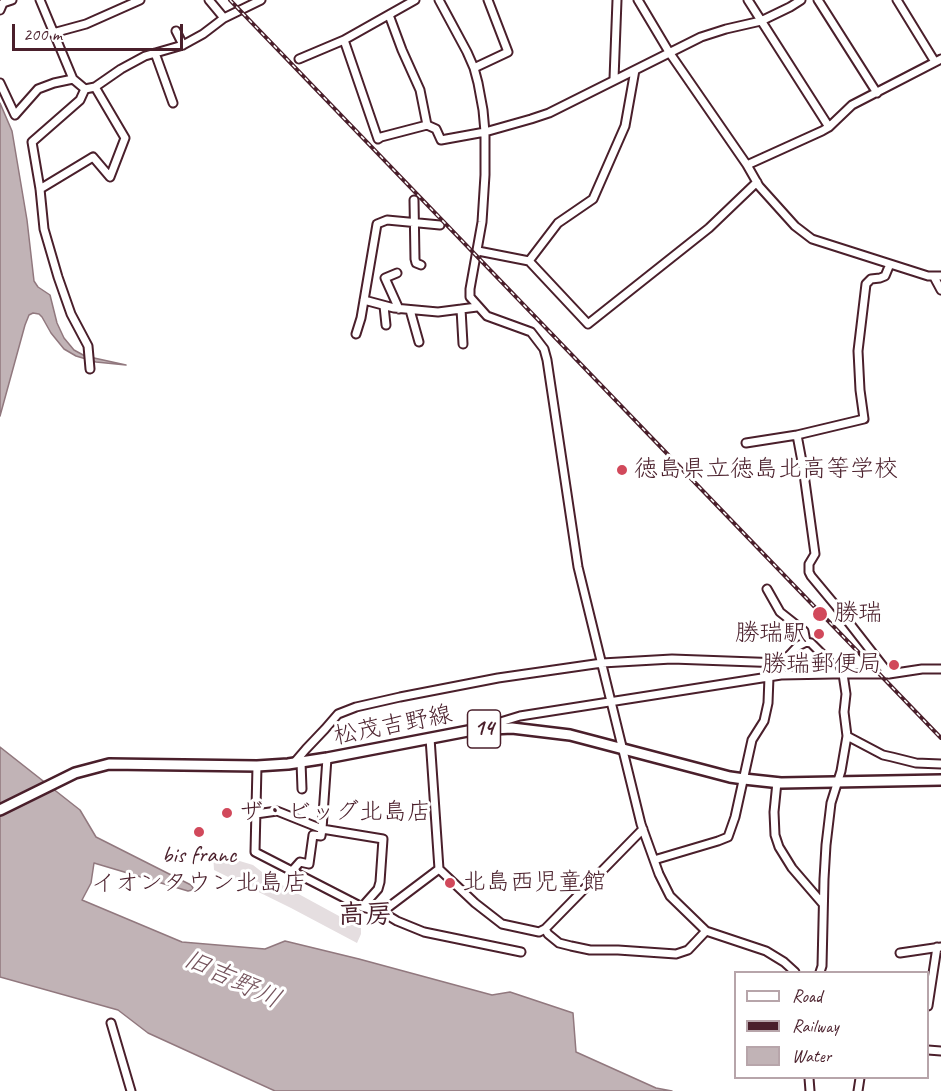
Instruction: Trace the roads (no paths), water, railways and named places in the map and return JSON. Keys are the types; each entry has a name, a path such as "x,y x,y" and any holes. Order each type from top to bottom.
{"main road":[{"name":"松茂吉野線","path":"0,810 75,773 109,764 256,766 298,763 473,730 512,728 570,735 744,779 777,782 941,780"}],"street":[{"path":"0,10 3,3 12,0"},
{"path":"40,0 73,79 85,89"},
{"path":"53,33 86,24 140,0"},
{"path":"209,0 224,18"},
{"path":"85,89 95,87 145,56 183,45 203,34 224,18 261,0"},
{"path":"299,59 344,40 415,0"},
{"path":"439,0 474,68 485,132 483,210 470,297 487,315 531,332 544,349 578,567 643,829 659,874 670,896 706,931 766,951 794,971"},
{"path":"474,68 508,52 488,0"},
{"path":"615,79 617,0"},
{"path":"638,0 669,52 758,184 795,226 812,239 937,277 941,290"},
{"path":"748,0 829,127"},
{"path":"344,40 378,139 427,125 436,129 441,140 485,132 549,112 700,37 761,21 801,0"},
{"path":"818,0 877,93"},
{"path":"747,165 829,127 852,105 938,60 897,0"},
{"path":"389,15 420,90 427,125"},
{"path":"176,31 183,45"},
{"path":"155,53 173,103"},
{"path":"529,261 558,223 593,199 625,126 635,70"},
{"path":"0,83 15,115 38,89 73,79"},
{"path":"40,189 93,157 110,177 125,138 95,87"},
{"path":"85,89 80,100 32,142 44,229 58,278 88,346 90,369"},
{"path":"478,251 529,261 588,324 709,228 758,184"},
{"path":"414,200 415,259 416,264 421,265"},
{"path":"357,334 377,224 387,219 440,225"},
{"path":"746,443 797,435 864,419 858,351 866,284 871,279 885,276 890,264"},
{"path":"397,273 385,278 399,309"},
{"path":"364,300 399,309 438,312 477,307"},
{"path":"384,306 386,325"},
{"path":"461,309 463,344"},
{"path":"410,310 419,342"},
{"path":"797,435 815,554 809,564 809,572 889,674"},
{"path":"767,589 780,612 804,631 806,642"},
{"path":"781,675 782,663 798,646 806,642 812,643 829,661 833,674"},
{"path":"302,789 298,763 306,749 338,714 356,707 464,684 602,663 672,659 782,663"},
{"path":"473,730 520,716 781,675 889,674 922,669 941,669"},
{"path":"820,971 826,845 831,803 838,782 847,736 843,674"},
{"path":"654,860 728,837 735,818 752,740 764,721 768,703 769,677"},
{"path":"847,736 883,755 916,763 941,764"},
{"path":"430,738 438,869 502,924 539,932 545,929 643,829"},
{"path":"292,871 300,862 309,864 313,835 321,836 327,758"},
{"path":"256,766 255,852 362,907 382,912 424,932 521,952"},
{"path":"777,782 774,812 775,835 779,847 792,868 823,904"},
{"path":"256,814 277,811 322,829 382,839 381,882 378,889 362,907"},
{"path":"382,912 438,869"},
{"path":"545,929 559,943 590,950 676,954 688,950 706,931"},
{"path":"900,953 939,947 929,996"},
{"path":"111,1023 131,1091"}],"water":[{"path":"0,103 12,131 27,220 34,281 38,287 50,295 57,323 64,338 74,350 85,356 126,365 96,362 76,356 64,349 39,314 33,313 29,315 25,325 0,416"},
{"name":"旧吉野川","path":"0,747 80,810 96,837 193,888 188,891 94,863 91,883 82,900 182,942 265,949 285,941 492,995 510,992 573,1013 576,1052 656,1088 672,1091 275,1091 148,1033 118,1010 0,977"}],"railway":[{"path":"230,0 941,738"}],"place":[{"name":"徳島県立徳島北高等学校","path":"622,470"},
{"name":"勝瑞","path":"820,614"},
{"name":"勝瑞駅","path":"819,634"},
{"name":"勝瑞郵便局","path":"894,665"},
{"name":"ザ・ビッグ北島店","path":"227,813"},
{"name":"bis franc イオンタウン北島店","path":"199,832"},
{"name":"北島西児童館","path":"450,883"}],"district":[{"name":"高房","path":"365,916"}]}
